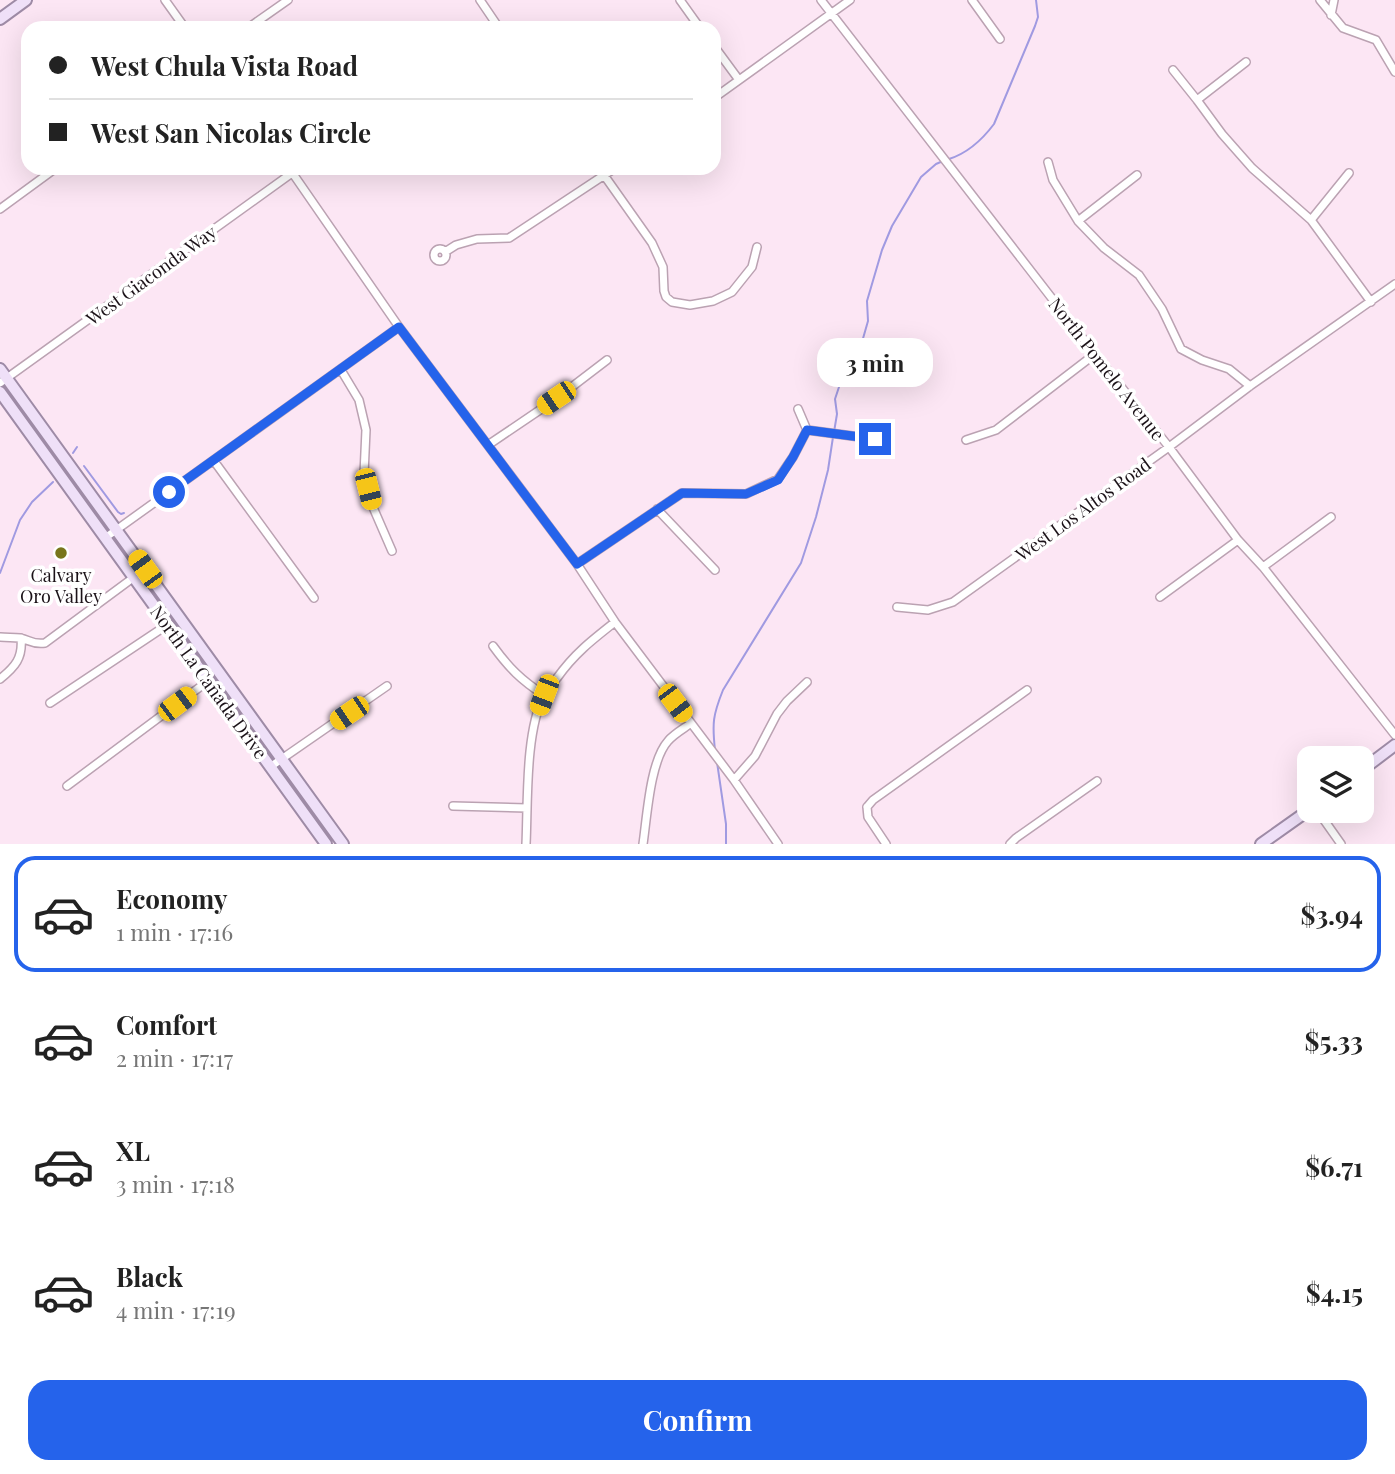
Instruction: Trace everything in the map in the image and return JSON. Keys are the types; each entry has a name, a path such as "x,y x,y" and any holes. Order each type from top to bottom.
{"main road":[{"path":"0,19 26,0"},
{"name":"North La Cañada Drive","path":"2,381 145,569 343,844"},
{"name":"North La Cañada Drive","path":"2,381 105,538 326,844"},
{"path":"1374,761 1395,745"},
{"path":"1261,844 1297,818"}],"street":[{"path":"165,0 180,21"},
{"path":"258,21 288,0"},
{"path":"480,0 494,21"},
{"path":"680,0 696,21"},
{"name":"North Pomelo Avenue","path":"821,0 1238,540 1263,566 1395,735"},
{"path":"721,93 850,0"},
{"path":"972,0 1000,38"},
{"path":"1320,0 1343,28 1376,40 1395,72"},
{"path":"1331,15 1334,0"},
{"path":"721,56 739,80"},
{"path":"1197,100 1246,62"},
{"path":"1173,70 1252,168 1311,220 1371,302"},
{"path":"1048,162 1053,180 1078,221 1104,248 1139,275 1163,309 1181,349 1229,369 1250,386"},
{"path":"1311,220 1349,173"},
{"path":"0,209 46,175"},
{"name":"West Giaconda Way","path":"2,381 287,175"},
{"path":"297,175 399,327 577,564 615,622 734,780 778,844"},
{"path":"1078,221 1137,175"},
{"path":"445,252 456,245 477,239 509,238 605,176 652,243 663,267 662,297 672,302 681,305 713,302 732,292 752,267 757,247"},
{"name":"West Los Altos Road","path":"897,607 928,610 953,602 1395,284"},
{"path":"105,538 399,327"},
{"path":"966,440 996,430 1095,354"},
{"path":"488,445 607,360"},
{"path":"341,370 359,400 366,430 364,474 372,505 392,551"},
{"path":"798,409 807,430"},
{"path":"577,564 682,493 746,494 778,480 807,430"},
{"path":"807,430 875,439"},
{"path":"214,461 314,598"},
{"path":"657,509 715,570"},
{"path":"1263,566 1331,517"},
{"path":"1160,597 1238,540"},
{"path":"0,636 45,643 145,569"},
{"path":"526,844 530,750 534,723 544,695 570,659 615,622"},
{"path":"50,703 167,625"},
{"path":"0,679 17,663 22,648 21,638"},
{"path":"493,646 505,663 544,695"},
{"path":"67,786 208,681"},
{"path":"734,780 755,756 777,714 807,682"},
{"name":"North La Cañada Drive","path":"270,767 387,686"},
{"path":"886,844 864,806 1027,690"},
{"path":"643,844 659,754 668,740 690,724"},
{"path":"1010,844 1097,781"},
{"path":"453,806 527,808"},
{"path":"1326,823 1341,844"}],"waterway":[{"path":"949,159 974,145 994,124 1035,26 1038,17 1036,0"},
{"path":"834,432 837,414 835,399 845,369 862,342 868,321 867,301 882,250 892,226 921,177 943,161"},
{"path":"715,750 714,719 723,690 801,563 828,470 833,437"},
{"path":"73,453 77,447"},
{"path":"84,466 118,512 124,513"},
{"path":"0,573 20,520 32,502 53,482"},
{"path":"717,762 726,824 726,844"}],"place":[{"name":"Calvary Oro Valley","path":"61,553"}],"route":[{"path":"169,492 399,327 577,564 682,493 746,494 778,480 807,430 875,439"}]}
